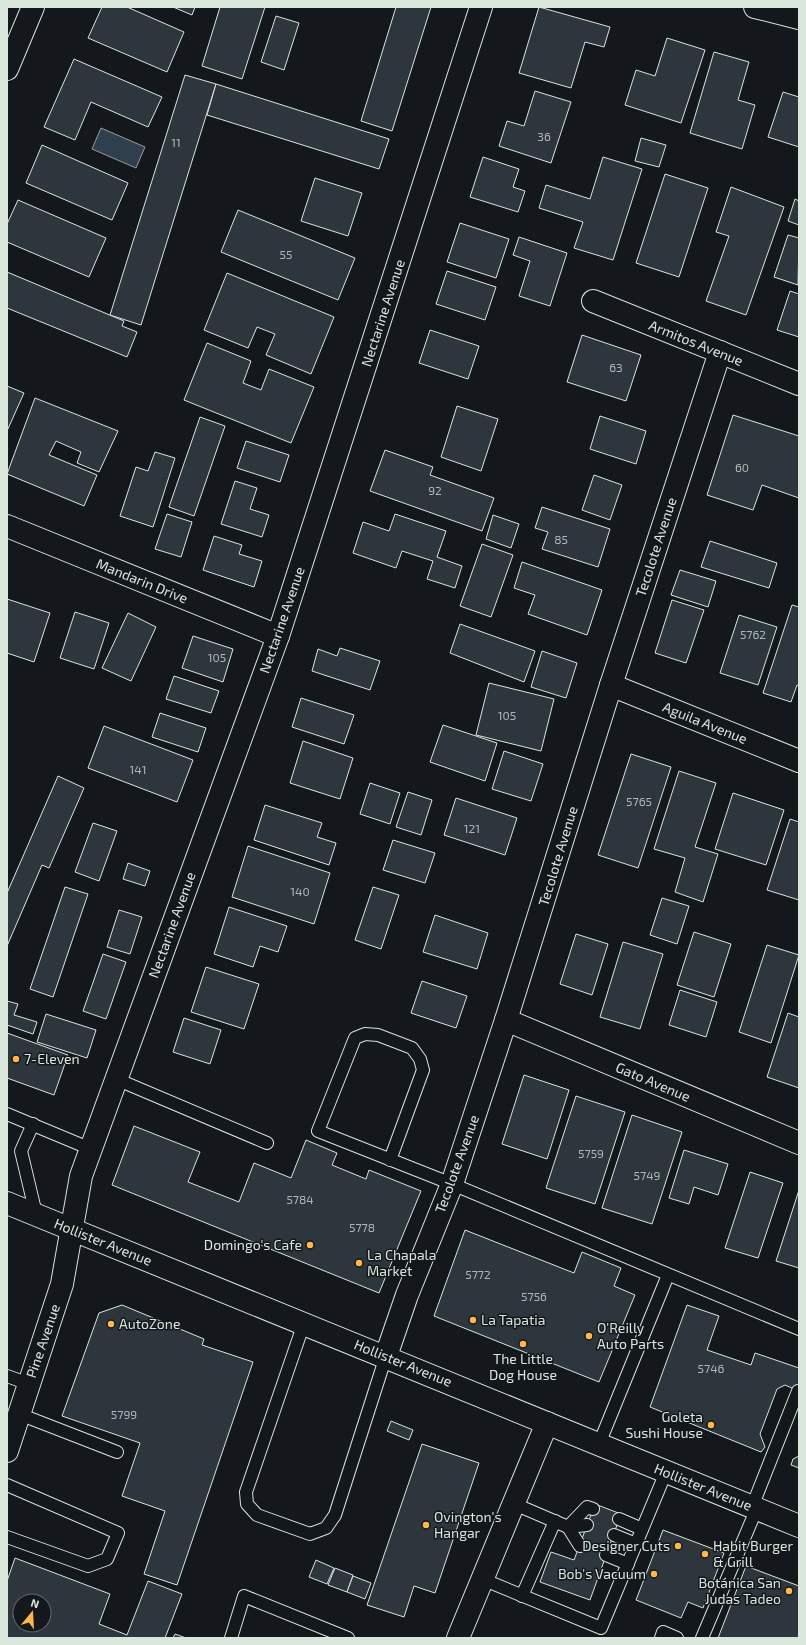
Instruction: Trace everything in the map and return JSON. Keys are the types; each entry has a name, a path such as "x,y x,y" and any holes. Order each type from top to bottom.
{"street":[{"path":"7,69 33,7"},
{"name":"Nectarine Avenue","path":"72,1230 81,1176 278,636 481,7"},
{"path":"755,7 799,18"},
{"name":"Armitos Avenue","path":"593,301 799,384"},
{"name":"Tecolote Avenue","path":"386,1356 407,1295 452,1184 506,1020 611,685 720,352"},
{"name":"Mandarin Drive","path":"7,526 278,636"},
{"name":"Aguila Avenue","path":"611,685 799,761"},
{"name":"Gato Avenue","path":"506,1020 799,1143"},
{"name":"Hollister Avenue","path":"7,1202 72,1230 386,1356 799,1526"},
{"name":"Pine Avenue","path":"7,1451 62,1284 72,1230"},
{"path":"458,1638 546,1423"}],"lane":[{"path":"390,1160 423,1070 420,1058 412,1048 378,1035 365,1034 355,1038 318,1131 390,1160 452,1184 799,1329"},
{"path":"116,1079 267,1143"},
{"path":"7,1114 91,1149"},
{"path":"33,1124 21,1151 36,1214"},
{"path":"599,1444 668,1275"},
{"path":"304,1323 246,1492 248,1504 257,1515 310,1534 326,1528 335,1515 386,1356"},
{"path":"7,1376 29,1384"},
{"path":"702,1638 755,1508 798,1391"},
{"path":"19,1414 117,1452"},
{"path":"482,1579 601,1628 666,1472"},
{"path":"7,1485 118,1533 107,1559 88,1566 7,1537"},
{"path":"512,1503 568,1527 587,1525"},
{"path":"568,1527 587,1508 593,1509"},
{"path":"619,1519 642,1529"},
{"path":"522,1596 555,1521"},
{"path":"568,1527 580,1546"},
{"path":"614,1535 636,1544"},
{"path":"606,1556 628,1564"},
{"path":"231,1638 244,1596 348,1638"},
{"path":"661,1638 663,1632 677,1638"}],"water":[{"path":"101,128 145,147 136,168 92,149"}],"building":[{"path":"102,7 127,7 184,32 167,72 88,38"},
{"path":"173,7 195,7 192,15"},
{"path":"220,7 265,7 242,79 202,66"},
{"path":"396,7 431,7 392,131 361,121"},
{"path":"539,7 610,27 604,47 585,42 571,88 519,73"},
{"path":"276,16 299,23 284,70 261,62"},
{"path":"667,38 705,50 681,123 625,105 636,70 655,76"},
{"path":"714,52 749,62 738,100 755,105 742,149 690,133"},
{"path":"74,59 162,97 148,127 91,102 75,140 44,127"},
{"path":"185,75 216,84 141,325 110,315"},
{"path":"216,84 389,139 379,169 207,115"},
{"path":"535,91 571,102 551,163 499,146 507,121 524,126"},
{"path":"783,92 799,97 799,147 768,137"},
{"path":"641,138 666,145 659,167 635,161"},
{"path":"42,145 128,183 112,220 26,183"},
{"path":"483,157 519,169 513,187 525,191 518,212 470,197"},
{"path":"603,157 642,169 613,260 574,248 583,222 539,208 546,185 590,199"},
{"path":"665,174 708,188 679,277 636,263"},
{"path":"315,178 362,193 348,236 301,221"},
{"path":"731,187 784,207 746,315 706,301 729,236 716,232"},
{"path":"795,199 799,201 799,225 788,221"},
{"path":"18,200 106,238 89,277 7,242 7,224"},
{"path":"238,210 355,258 338,300 221,252"},
{"path":"460,223 509,239 496,278 447,262"},
{"path":"788,235 799,238 798,285 774,277"},
{"path":"519,237 567,253 550,306 519,296 530,261 513,255"},
{"path":"447,271 496,287 485,320 436,304"},
{"path":"7,272 124,321 122,326 137,332 127,357 7,308"},
{"path":"227,273 334,317 311,374 266,355 275,334 257,327 248,348 204,330"},
{"path":"790,291 799,294 799,337 777,330"},
{"path":"430,330 479,346 468,379 419,363"},
{"path":"582,335 641,355 626,401 567,382"},
{"path":"207,343 251,361 243,383 261,390 269,369 314,387 291,443 184,400"},
{"path":"7,386 24,393 7,431"},
{"path":"35,398 118,431 99,472 77,463 81,452 56,441 49,455 97,475 84,506 7,474"},
{"path":"457,406 498,419 481,471 441,457"},
{"path":"733,415 799,436 799,498 762,485 753,510 707,495"},
{"path":"600,416 646,431 636,464 590,449"},
{"path":"200,417 225,426 194,516 169,507"},
{"path":"246,441 289,455 280,482 237,468"},
{"path":"385,450 433,467 430,475 494,498 482,531 370,491"},
{"path":"155,452 175,458 153,527 120,516 136,467 148,471"},
{"path":"594,475 622,485 610,520 582,510"},
{"path":"235,481 257,488 250,509 269,515 262,537 221,524"},
{"path":"542,507 610,529 598,567 542,549 548,532 535,528"},
{"path":"167,514 192,522 181,557 155,549"},
{"path":"395,514 446,531 437,557 462,566 455,588 427,579 433,561 402,551 396,568 353,553 363,522 389,531"},
{"path":"493,515 519,524 511,548 486,539"},
{"path":"214,536 242,545 239,554 262,561 254,587 203,570"},
{"path":"710,541 777,563 769,588 701,567"},
{"path":"482,544 513,555 491,617 460,606"},
{"path":"522,562 602,590 587,635 528,614 535,595 514,588"},
{"path":"680,570 716,581 708,607 671,595"},
{"path":"7,599 50,613 34,662 7,653"},
{"path":"672,600 704,610 686,663 655,653"},
{"path":"792,605 799,607 799,686 797,685 791,702 763,693"},
{"path":"75,612 109,623 94,669 60,658"},
{"path":"128,613 156,627 131,681 102,668"},
{"path":"739,615 777,627 758,685 720,673"},
{"path":"460,624 535,651 524,682 450,653"},
{"path":"193,636 233,649 223,682 182,668"},
{"path":"340,648 380,661 370,690 312,671 318,649 337,656"},
{"path":"542,651 577,663 566,698 531,687"},
{"path":"174,676 219,691 211,713 166,699"},
{"path":"489,683 554,699 541,751 476,735"},
{"path":"301,698 354,715 344,744 292,727"},
{"path":"160,713 206,728 198,752 152,737"},
{"path":"443,725 497,743 485,781 430,762"},
{"path":"104,726 193,760 177,802 88,768"},
{"path":"303,741 353,758 340,799 290,783"},
{"path":"504,751 543,764 531,801 492,789"},
{"path":"631,754 671,767 638,868 598,855"},
{"path":"679,771 716,783 695,847 718,854 703,902 675,892 685,858 654,849"},
{"path":"58,776 84,788 49,868 42,865 7,946 7,893"},
{"path":"370,783 400,793 390,824 360,814"},
{"path":"408,792 432,800 421,835 396,827"},
{"path":"733,793 784,810 766,865 715,849"},
{"path":"456,798 517,818 505,855 444,835"},
{"path":"265,805 322,823 317,837 336,843 329,865 254,840"},
{"path":"790,819 799,822 799,900 767,890"},
{"path":"93,823 117,831 99,881 75,872"},
{"path":"393,840 435,853 425,883 383,870"},
{"path":"248,846 330,873 314,924 232,897"},
{"path":"128,863 150,871 145,886 123,879"},
{"path":"65,887 88,894 53,997 30,989"},
{"path":"373,887 399,895 381,949 355,940"},
{"path":"662,898 689,906 677,944 650,935"},
{"path":"229,907 287,926 278,952 260,946 253,967 214,954"},
{"path":"119,910 142,917 130,954 107,947"},
{"path":"435,915 488,933 477,969 423,952"},
{"path":"694,932 731,944 714,997 677,985"},
{"path":"576,934 608,944 592,995 560,984"},
{"path":"623,942 663,954 640,1029 600,1017"},
{"path":"767,945 799,955 771,1043 739,1032"},
{"path":"103,954 126,962 106,1019 83,1011"},
{"path":"206,967 259,984 244,1029 191,1012"},
{"path":"422,981 467,996 456,1028 411,1013"},
{"path":"680,990 717,1002 706,1037 669,1025"},
{"path":"7,1001 18,1004 14,1015 37,1022 33,1034 7,1025"},
{"path":"788,1013 799,1017 799,1088 767,1077"},
{"path":"46,1014 96,1030 87,1058 37,1042"},
{"path":"184,1018 221,1030 210,1064 173,1052"},
{"path":"7,1033 68,1055 54,1095 7,1078"},
{"path":"524,1075 569,1090 547,1159 502,1144"},
{"path":"576,1096 625,1112 595,1204 546,1188"},
{"path":"632,1115 682,1132 652,1224 602,1208"},
{"path":"134,1126 200,1152 188,1182 239,1202 254,1163 291,1178 306,1140 337,1153 332,1165 366,1179 369,1170 421,1191 379,1293 112,1185"},
{"path":"684,1150 728,1164 718,1195 694,1187 689,1204 669,1198"},
{"path":"750,1172 783,1183 758,1258 725,1248"},
{"path":"799,1190 799,1268 776,1261"},
{"path":"465,1230 574,1273 582,1252 621,1268 614,1286 635,1295 599,1382 434,1316"},
{"path":"122,1305 204,1339 202,1345 253,1362 177,1585 144,1574 165,1511 122,1496 140,1443 62,1416 99,1313"},
{"path":"687,1305 719,1316 707,1350 751,1365 755,1353 799,1368 799,1391 785,1385 777,1389 760,1434 765,1447 761,1452 650,1407"},
{"path":"391,1421 413,1430 409,1440 387,1431"},
{"name":"Ovington's Hangar","path":"422,1444 479,1463 435,1593 414,1586 404,1617 367,1605"},
{"path":"799,1456 799,1468 791,1465 793,1459"},
{"path":"595,1504 621,1514 590,1600 540,1582 551,1552 574,1560"},
{"path":"663,1530 724,1553 703,1608 688,1602 681,1618 636,1600"},
{"path":"15,1558 110,1594 99,1624 127,1635 148,1581 182,1594 165,1638 7,1638 7,1581"},
{"path":"316,1560 334,1568 327,1584 309,1577"},
{"path":"746,1566 799,1586 799,1638 718,1638"},
{"path":"335,1568 353,1575 347,1592 328,1585"},
{"path":"353,1576 371,1583 365,1599 347,1592"},
{"path":"175,1634 186,1638 173,1638"}],"place":[{"name":"7-Eleven","path":"16,1059"},
{"name":"Domingo's Cafe","path":"310,1245"},
{"name":"La Chapala Market","path":"359,1263"},
{"name":"La Tapatia","path":"473,1320"},
{"name":"AutoZone","path":"111,1324"},
{"name":"O'Reilly Auto Parts","path":"589,1336"},
{"name":"The Little Dog House","path":"523,1344"},
{"name":"Goleta Sushi House","path":"711,1425"},
{"name":"Ovington's Hangar","path":"426,1525"},
{"name":"Designer Cuts","path":"678,1546"},
{"name":"Habit Burger & Grill","path":"705,1554"},
{"name":"Bob's Vacuum","path":"654,1574"},
{"name":"Botánica San Judas Tadeo","path":"789,1591"}]}
